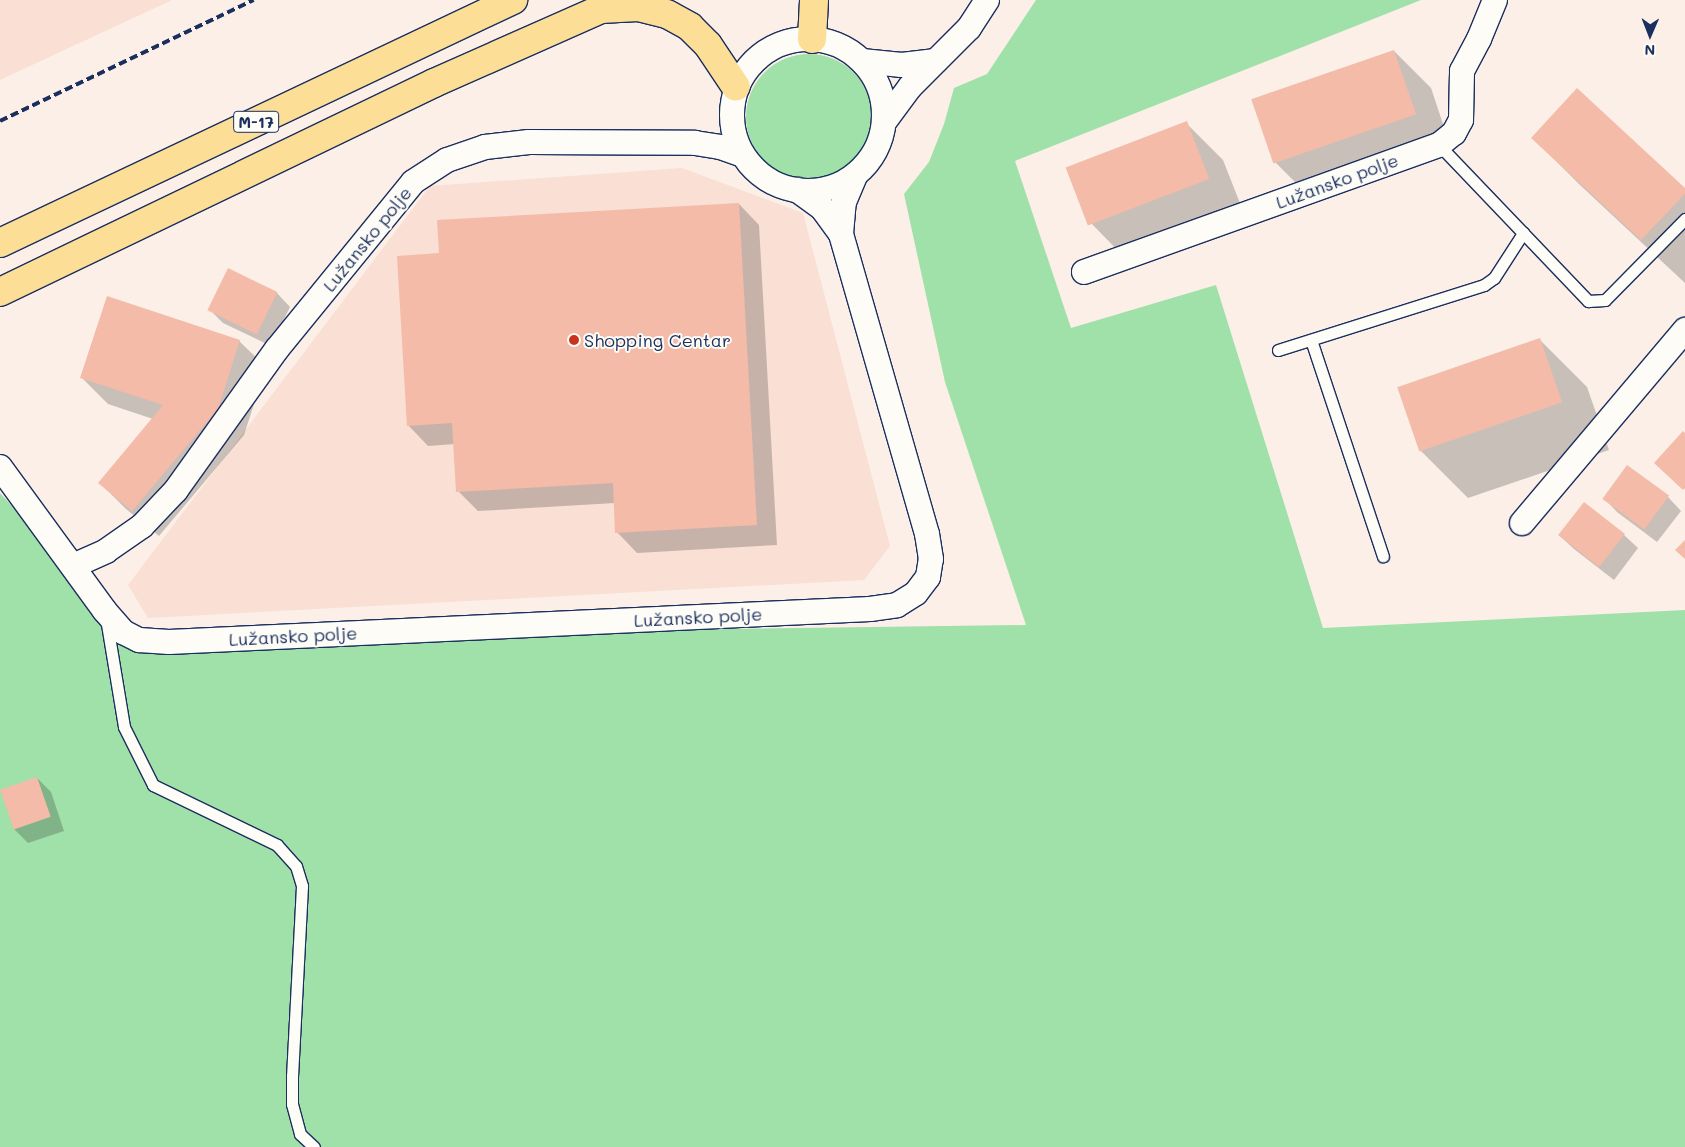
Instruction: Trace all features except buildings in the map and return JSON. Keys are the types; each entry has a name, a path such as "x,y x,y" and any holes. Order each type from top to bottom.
{"highway":[{"name":"M-17","path":"0,244 513,0"},
{"path":"812,39 814,0"},
{"name":"M-17","path":"0,292 434,83 611,4"},
{"path":"611,4 638,7 667,14 690,27 708,45 736,87"}],"street":[{"path":"841,234 844,202 856,174 875,150 884,122 910,87 969,28 988,0"},
{"name":"Lužansko polje","path":"1084,272 1439,145 1454,133 1460,120 1462,71 1479,38 1494,0"},
{"path":"856,174 828,188 797,190 766,179 743,155 733,128 732,114 736,87 746,70 759,56 775,46 793,40 812,39 830,42 847,49 862,61 872,74 880,89 884,122"},
{"path":"862,61 902,65 936,60"},
{"path":"695,143 732,114"},
{"name":"Lužansko polje","path":"73,566 106,551 142,526 176,490 277,349 413,182 446,160 485,148 529,142 695,143 720,147 743,155"},
{"name":"Lužansko polje","path":"0,467 105,611 123,632 139,640 169,642 870,609 897,605 916,593 928,577 931,559 927,534 841,234 822,208 797,190"},
{"path":"1522,523 1685,330"}],"lane":[{"path":"1439,145 1588,301 1604,300 1685,219"},
{"path":"1278,350 1484,285 1494,278 1523,233"},
{"path":"1310,340 1382,556"},
{"path":"105,611 124,727 153,785 277,845 296,866 302,886 292,1104 300,1134 314,1147"}],"shaded area":[{"path":"0,0 172,0 0,80"},
{"path":"682,168 803,213 890,546 864,580 148,618 128,585 430,186"}],"green space":[{"path":"1036,0 1421,0 1015,161 1071,328 1216,285 1323,628 1685,610 1685,1147 0,1147 0,493 133,637 1026,625 945,382 904,194 929,162 944,124 954,88 987,74"},
{"path":"809,54 833,59 854,72 867,93 872,117 867,141 854,162 833,175 809,180 785,175 764,162 751,141 746,117 751,93 764,72 785,59"}],"railway":[{"path":"0,121 254,0"}],"place":[{"name":"Shopping Centar","path":"574,340"}]}
